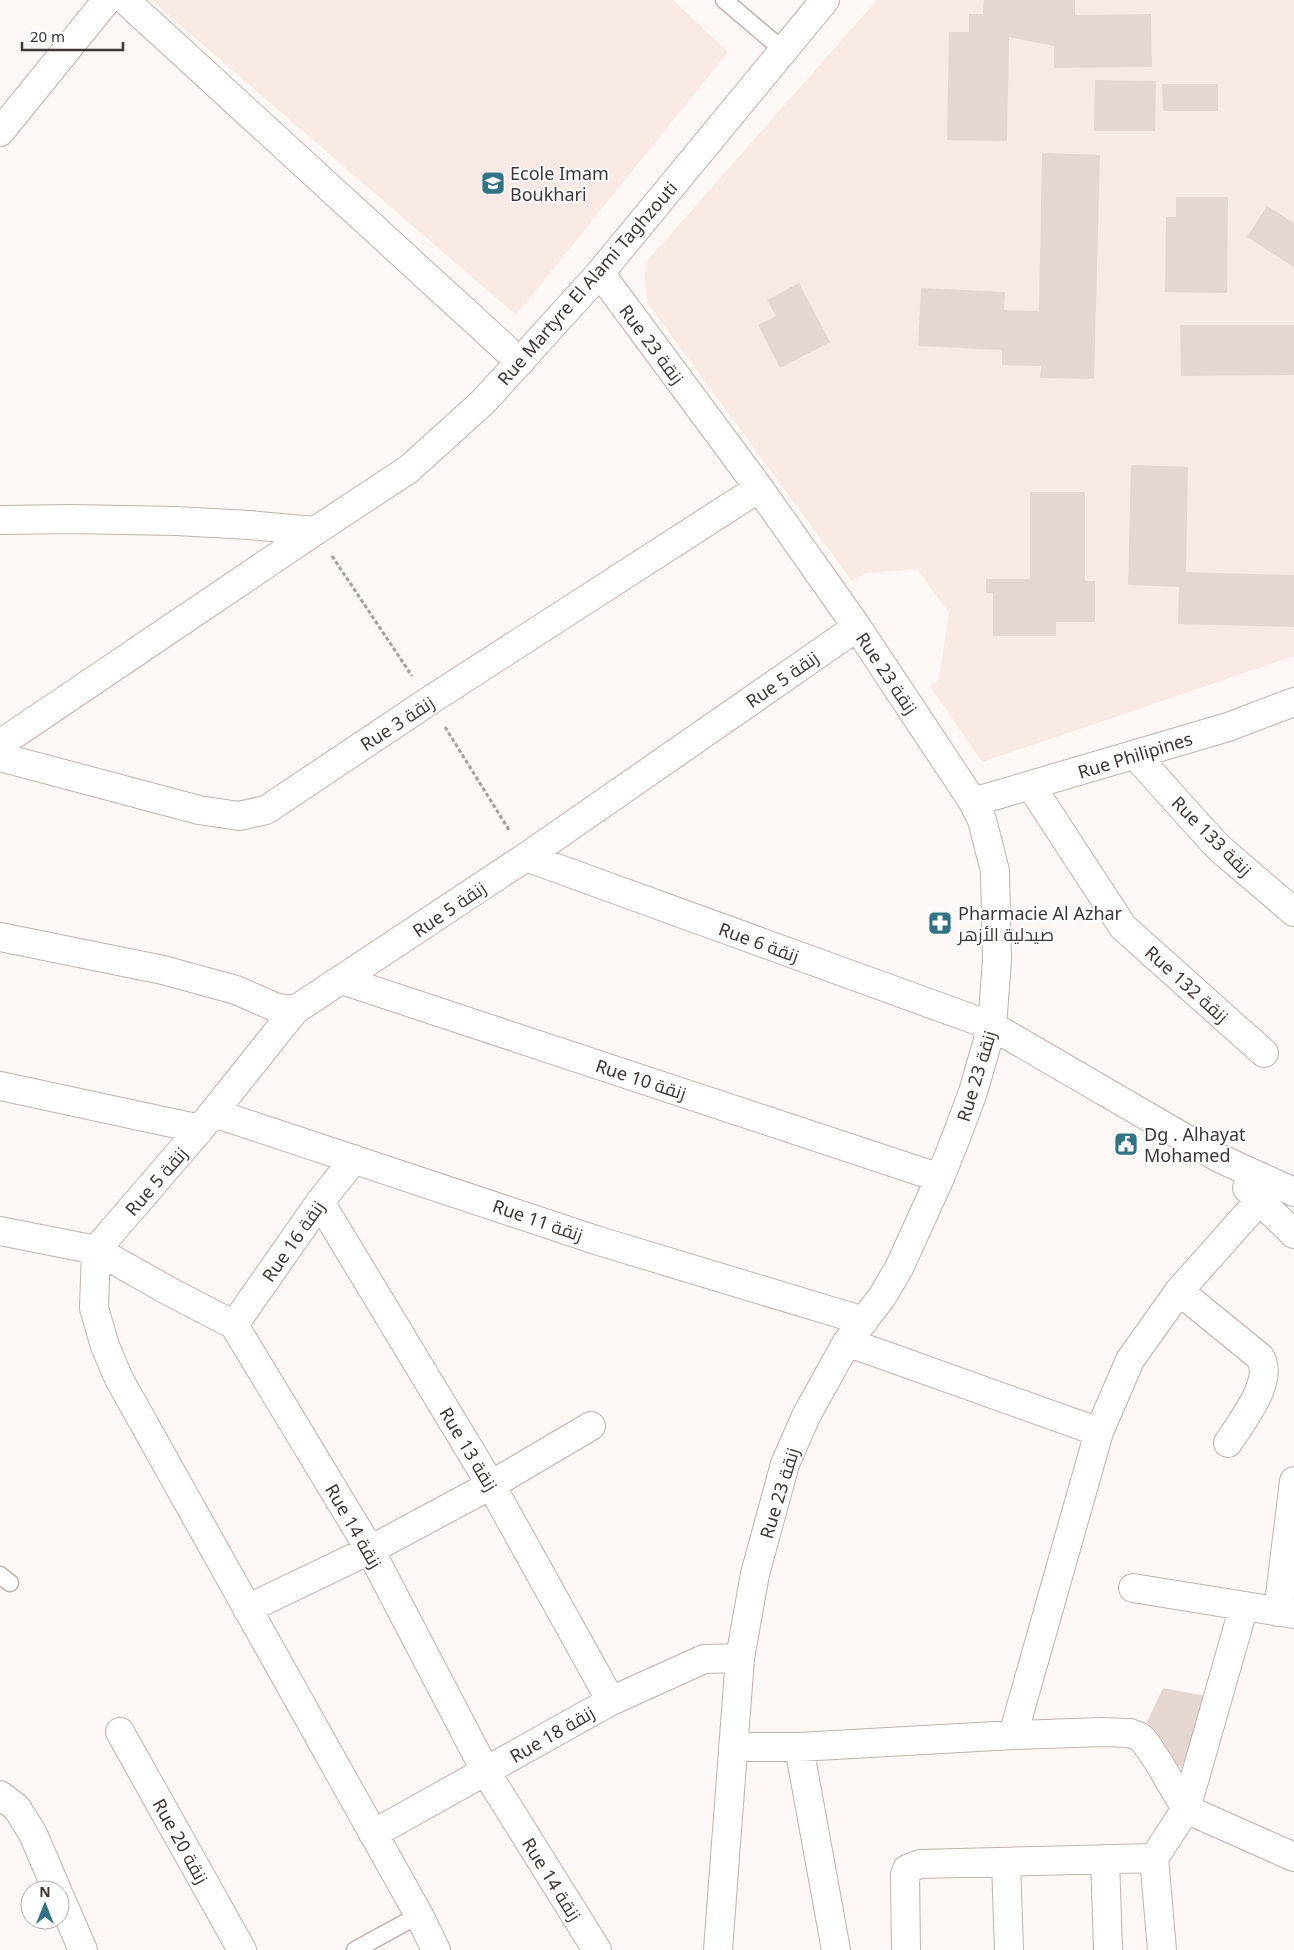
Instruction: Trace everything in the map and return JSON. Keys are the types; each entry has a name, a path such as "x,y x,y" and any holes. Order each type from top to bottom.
{"street":[{"path":"0,132 107,0"},
{"path":"125,0 520,362"},
{"name":"Rue Martyre El Alami Taghzouti","path":"0,744 409,469 484,402 600,273 825,0"},
{"name":"Rue 23 زنقة","path":"600,273 759,488 857,627 974,802 982,820 995,871 997,960 992,1026 972,1092 940,1178 899,1268 882,1296 847,1342 806,1416 785,1464 755,1574 740,1658 718,1950"},
{"name":"Rue 3 زنقة","path":"0,757 199,810 239,816 266,810 421,706 759,488"},
{"path":"0,520 177,520 249,524 315,531"},
{"name":"Rue 5 زنقة","path":"96,1250 207,1121 295,1010 526,858 857,627"},
{"name":"Rue Philipines","path":"974,802 1228,727 1294,702"},
{"name":"Rue 133 زنقة","path":"1135,755 1218,847 1294,912"},
{"name":"Rue 132 زنقة","path":"1031,786 1123,927 1264,1053"},
{"name":"Rue 6 زنقة","path":"526,858 992,1026 1219,1158"},
{"path":"0,937 163,970 236,990 277,1008 295,1010"},
{"name":"Rue 10 زنقة","path":"342,980 940,1178"},
{"name":"Rue 11 زنقة","path":"0,1086 207,1121 354,1159 598,1241 864,1321"},
{"path":"1219,1158 1294,1192"},
{"path":"1219,1158 1259,1201 1294,1234"},
{"name":"Rue 16 زنقة","path":"234,1325 320,1202 354,1159"},
{"path":"1013,1735 1099,1432 1130,1360 1179,1291 1259,1201"},
{"name":"Rue 13 زنقة","path":"320,1202 491,1485 611,1701"},
{"path":"0,1231 96,1250 234,1325"},
{"path":"96,1250 94,1308 105,1346 119,1380 419,1914 436,1950"},
{"path":"1179,1291 1260,1358 1263,1363 1264,1379 1260,1391 1228,1443"},
{"name":"Rue 14 زنقة","path":"234,1325 370,1550 486,1772 597,1950"},
{"path":"847,1342 1099,1432"},
{"path":"247,1609 370,1550 491,1485 591,1426"},
{"path":"1133,1588 1286,1613 1294,1481"},
{"path":"1163,1950 1154,1858 1186,1809 1244,1606"},
{"name":"Rue 18 زنقة","path":"373,1834 611,1701 704,1659 740,1658"},
{"name":"Rue 20 زنقة","path":"120,1732 242,1950"},
{"path":"733,1747 799,1748 1013,1735 1130,1733 1140,1737 1159,1763 1186,1809 1294,1857"},
{"path":"799,1748 836,1950"},
{"path":"0,1795 17,1808 33,1834 53,1880"},
{"path":"906,1950 905,1875 910,1867 920,1864 1154,1858"},
{"path":"1106,1859 1108,1950"},
{"path":"1006,1862 1008,1950"},
{"path":"70,1920 83,1950"}],"lane":[{"path":"724,0 784,50"},
{"path":"355,1950 419,1914"}],"shaded area":[{"name":"Ecole Imam Boukhari","path":"151,0 673,0 728,52 516,315"},
{"path":"877,0 1294,0 1294,656 982,762 930,686 939,680 949,613 917,569 865,573 852,581 648,304 644,277 648,260"}],"building":[{"path":"984,0 1075,0 1075,15 1151,14 1152,67 1054,68 1054,46 1009,37 1007,141 947,140 949,32 969,32 969,14 983,14"},
{"path":"1095,80 1156,81 1155,131 1094,131"},
{"path":"1162,84 1218,84 1218,111 1163,111"},
{"path":"1042,153 1100,155 1094,379 1040,378 1041,366 1002,365 1002,350 918,346 921,288 1005,292 1004,310 1039,311"},
{"path":"1176,197 1228,197 1227,293 1165,292 1166,217 1176,217"},
{"path":"1267,206 1294,223 1294,267 1247,237"},
{"path":"799,283 830,342 780,368 758,325 776,316 767,300"},
{"path":"1180,325 1294,325 1294,375 1181,376"},
{"path":"1131,465 1188,467 1186,572 1294,575 1294,627 1178,624 1179,587 1128,585"},
{"path":"1030,492 1085,492 1085,581 1095,581 1095,622 1056,622 1056,636 993,636 993,593 986,593 986,579 1030,579"},
{"path":"1163,1688 1206,1696 1192,1768 1174,1765 1147,1722"}],"place":[{"name":"Ecole Imam Boukhari","path":"493,183"},
{"name":"Pharmacie Al Azhar صيدلية الأزهر","path":"940,923"},
{"name":"Dg . Alhayat Mohamed","path":"1126,1144"}]}
